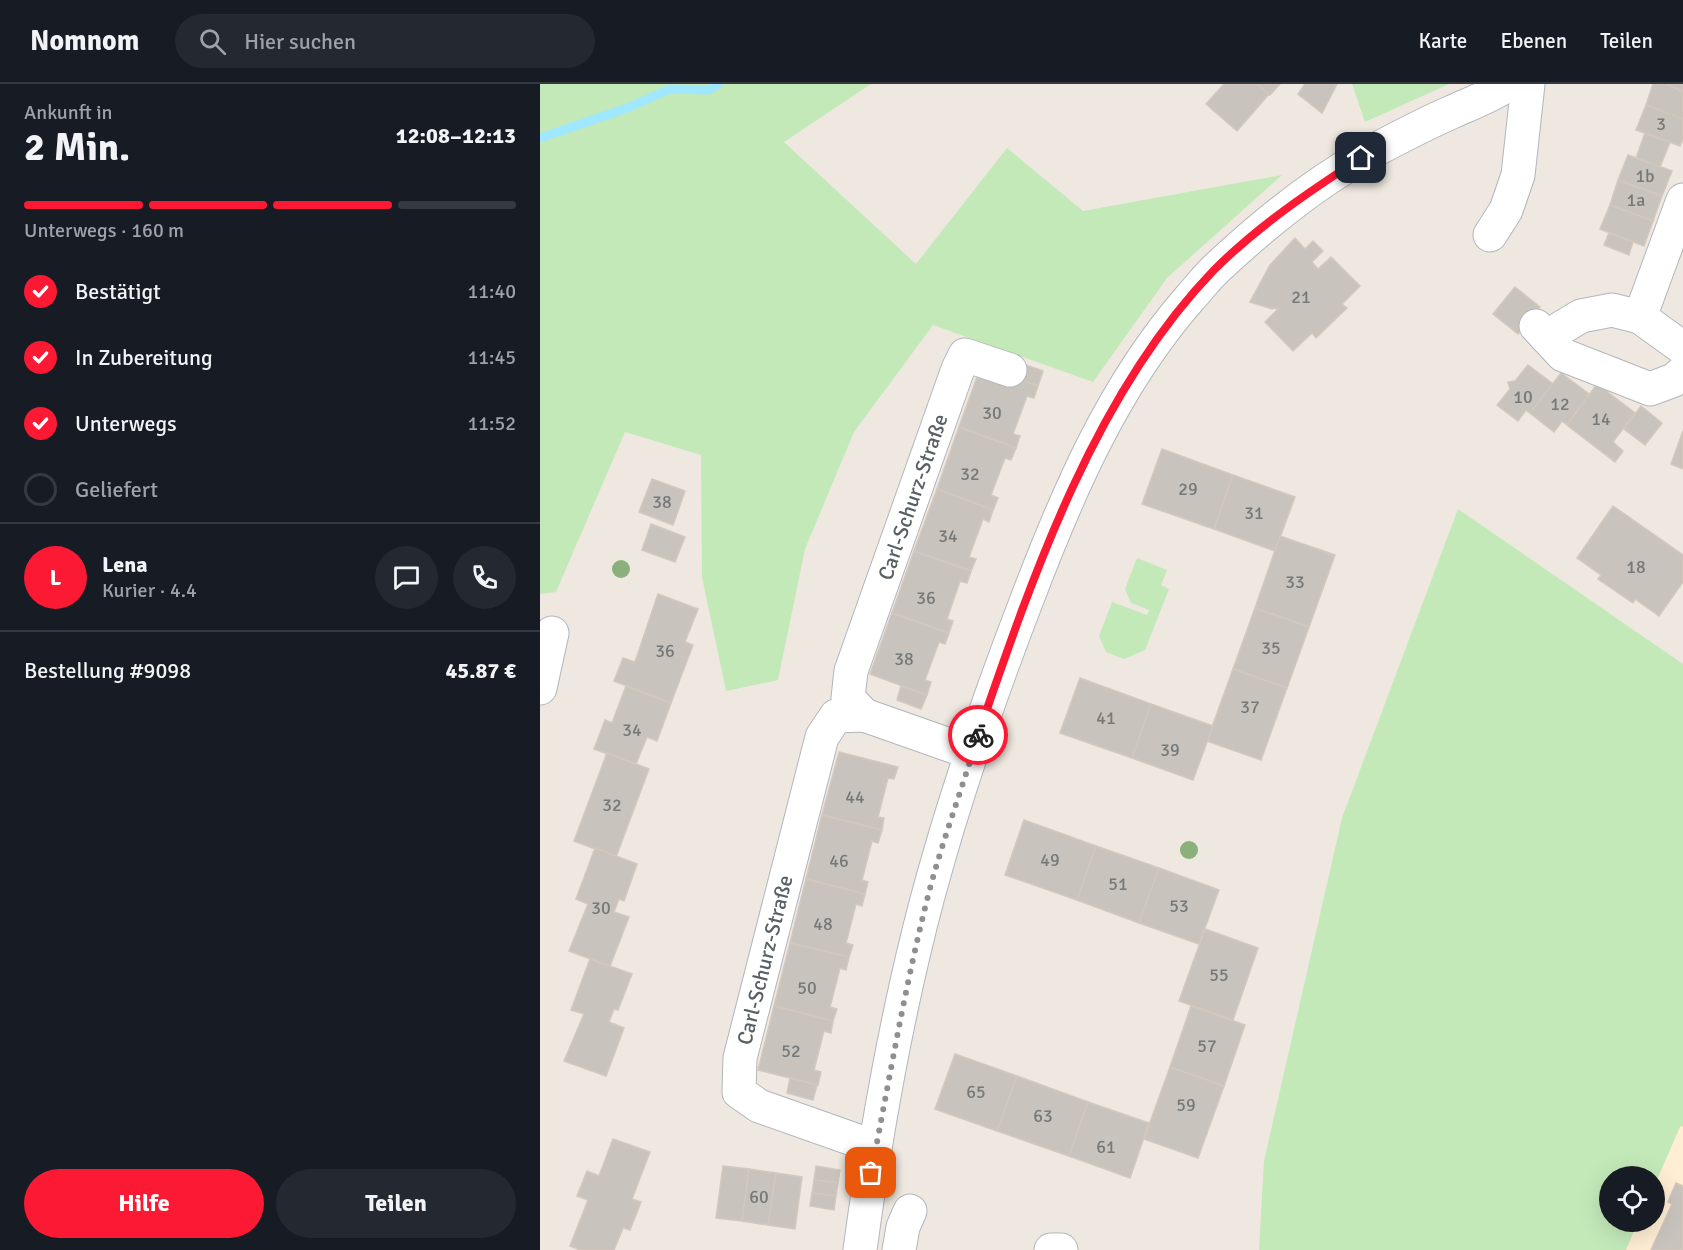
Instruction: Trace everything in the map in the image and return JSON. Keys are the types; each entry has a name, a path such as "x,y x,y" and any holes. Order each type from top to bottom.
{"street":[{"path":"860,1250 875,1147 909,973 950,820 1011,643 1063,510 1124,387 1166,326 1215,269 1286,208 1361,158 1449,113 1494,94 1509,84"},
{"path":"1490,235 1506,210 1518,175 1528,84"},
{"path":"1640,317 1683,200"},
{"path":"1683,348 1640,317 1612,310 1581,316 1541,331 1563,355 1650,389 1674,380 1683,372"},
{"name":"Carl-Schurz-Straße","path":"864,715 848,698 851,671 958,369 965,355 1010,370"},
{"path":"540,688 552,633"},
{"name":"Carl-Schurz-Straße","path":"875,1147 759,1106 739,1092 740,1058 822,737 836,716 864,715 972,753"},
{"path":"899,1250 903,1227 910,1211"},
{"path":"1051,1250 1061,1250"}],"shaded area":[{"path":"1683,1126 1683,1250 1626,1250 1633,1232 1665,1232 1665,1166 1663,1166 1680,1127"}],"green space":[{"path":"540,84 871,84 784,142 916,264 1007,148 1083,211 1282,175 1167,278 1093,382 933,325 854,432 805,549 778,680 726,691 702,577 701,455 625,432 556,592 540,594"},
{"path":"1352,84 1449,84 1365,122"},
{"path":"1458,509 1683,664 1683,1126 1680,1127 1663,1166 1599,1166 1599,1232 1633,1232 1626,1250 1259,1250 1264,1161 1342,818"},
{"path":"1137,558 1167,570 1161,585 1169,589 1145,650 1124,659 1106,652 1099,636 1112,602 1147,615 1149,610 1131,603 1125,589"}],"building":[{"path":"1224,84 1257,84 1269,94 1237,131 1206,104"},
{"path":"1257,84 1280,84 1270,95"},
{"path":"1305,84 1337,84 1322,113 1298,94"},
{"path":"1653,84 1665,84 1683,91 1683,119 1646,105"},
{"path":"1665,84 1683,84 1683,91"},
{"path":"1646,105 1683,119 1683,139 1680,146 1636,130"},
{"path":"1645,133 1670,142 1660,167 1636,158"},
{"path":"1628,155 1672,171 1662,196 1618,180"},
{"path":"1618,180 1662,196 1653,221 1610,205"},
{"path":"1610,205 1653,221 1644,246 1600,229"},
{"path":"1609,233 1633,242 1629,255 1604,245"},
{"path":"1295,238 1305,249 1313,241 1323,251 1312,262 1318,269 1331,257 1360,286 1342,304 1347,308 1316,338 1312,333 1293,351 1265,322 1278,309 1250,302 1270,265"},
{"path":"1515,287 1540,307 1518,334 1493,314"},
{"path":"1017,362 1043,371 1038,386 1012,377"},
{"path":"1528,365 1553,384 1530,413 1526,410 1518,421 1497,405 1510,389 1508,382 1515,381"},
{"path":"981,366 1038,386 1034,398 1027,396 1013,434 1020,436 1016,448 959,427"},
{"path":"1561,373 1589,394 1567,425 1562,421 1554,432 1530,413"},
{"path":"1597,384 1635,413 1613,442 1623,451 1615,462 1567,425"},
{"path":"1641,406 1662,423 1645,445 1624,429"},
{"path":"959,427 1016,448 1011,460 1005,458 991,495 998,498 993,510 937,489"},
{"path":"1683,431 1683,469 1671,464"},
{"path":"1162,449 1233,475 1214,529 1142,504"},
{"path":"1233,475 1295,497 1275,551 1214,529"},
{"path":"652,479 685,491 673,525 639,512"},
{"path":"937,489 993,510 989,522 983,519 969,557 976,559 971,571 914,551"},
{"path":"1613,506 1683,555 1683,582 1659,616 1635,599 1633,603 1598,579 1601,575 1577,558"},
{"path":"651,524 685,537 675,562 642,550"},
{"path":"1280,536 1335,555 1309,627 1255,608"},
{"path":"914,551 971,571 967,583 960,581 947,619 953,621 949,633 892,613"},
{"path":"658,594 698,609 685,642 693,645 671,703 614,681 623,658 635,662"},
{"path":"1255,608 1309,627 1287,688 1233,669"},
{"path":"892,613 949,633 945,644 939,642 925,680 931,682 927,695 870,674"},
{"path":"1233,669 1287,688 1261,760 1207,741"},
{"path":"1080,678 1151,704 1132,758 1060,733"},
{"path":"626,686 671,703 657,741 647,737 636,764 594,749 605,720 612,723"},
{"path":"901,686 927,695 921,709 897,700"},
{"path":"1151,704 1213,726 1193,780 1132,758"},
{"path":"839,752 898,767 894,779 888,778 878,817 884,818 882,830 822,815"},
{"path":"607,753 649,769 616,857 574,841"},
{"path":"822,815 882,830 878,843 872,841 862,880 868,882 865,894 806,879"},
{"path":"1024,820 1096,846 1077,900 1005,875"},
{"path":"1096,846 1159,868 1139,923 1077,900"},
{"path":"595,848 637,864 624,901 619,899 614,912 629,917 610,966 569,951 588,904 576,899"},
{"path":"1159,868 1219,890 1199,944 1139,923"},
{"path":"806,879 865,894 862,906 856,904 846,943 853,945 849,957 790,943"},
{"path":"1205,929 1258,948 1233,1020 1179,1001"},
{"path":"790,943 849,957 846,970 840,968 830,1007 837,1009 833,1021 774,1006"},
{"path":"590,959 632,974 618,1010 614,1009 609,1022 624,1028 606,1076 564,1061 584,1014 571,1010"},
{"path":"774,1006 833,1021 831,1033 824,1031 814,1070 821,1072 818,1085 758,1070"},
{"path":"1191,1006 1245,1025 1224,1086 1170,1067"},
{"path":"955,1054 1017,1076 997,1131 935,1109"},
{"path":"1170,1067 1224,1086 1198,1158 1144,1139"},
{"path":"1017,1076 1088,1102 1069,1156 997,1131"},
{"path":"790,1078 817,1085 813,1100 787,1093"},
{"path":"1088,1102 1149,1123 1130,1178 1069,1156"},
{"path":"613,1139 650,1152 632,1199 641,1202 630,1230 623,1228 614,1250 580,1250 570,1246 588,1200 577,1196 587,1171 599,1176"},
{"path":"723,1166 749,1169 742,1221 716,1218"},
{"path":"816,1166 840,1170 838,1183 814,1180"},
{"path":"749,1169 776,1173 768,1225 742,1221"},
{"path":"776,1173 802,1177 795,1229 768,1225"},
{"path":"814,1180 838,1183 836,1196 812,1193"},
{"path":"1676,1183 1683,1186 1683,1250 1651,1250 1659,1232 1665,1232 1665,1219 1672,1204 1668,1202"},
{"path":"812,1193 836,1196 834,1210 810,1206"}],"waterway":[{"path":"540,138 627,108 670,89 709,90 718,84"}],"way so far":[{"path":"871,1173 909,973 950,820 978,735"}],"route":[{"path":"978,735 1019,621 1063,510 1124,387 1166,326 1215,269 1286,208 1361,158"}]}
